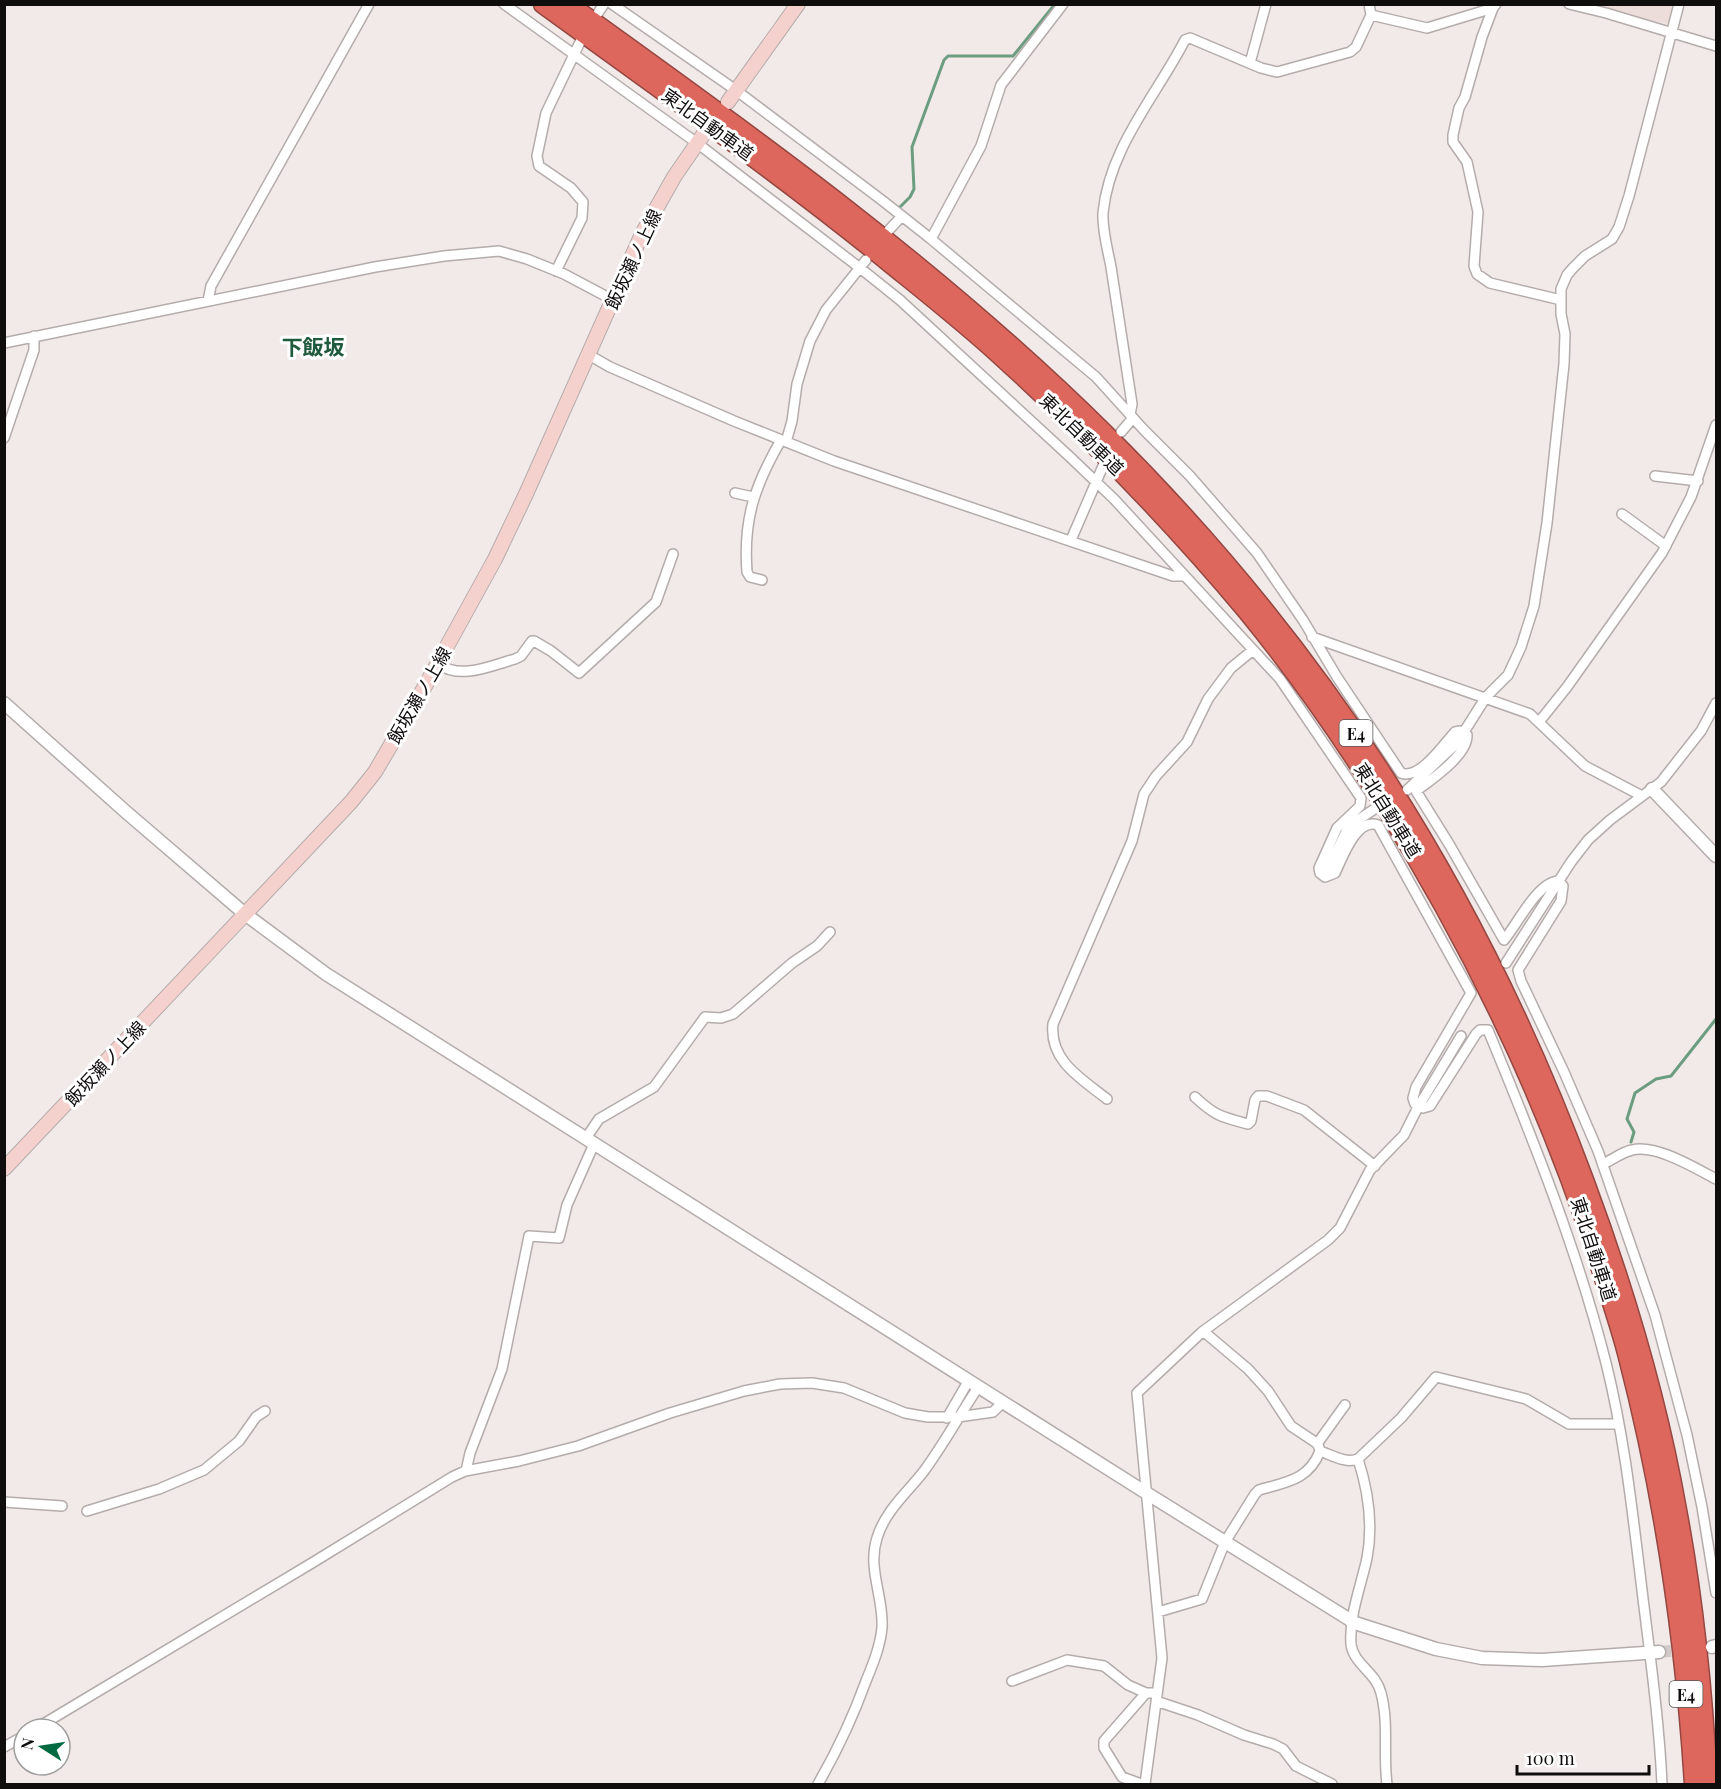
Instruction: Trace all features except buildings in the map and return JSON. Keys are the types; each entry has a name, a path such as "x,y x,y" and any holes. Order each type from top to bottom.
{"highway":[{"name":"東北自動車道","path":"543,4 759,161 852,233 997,353 1120,471 1185,539 1250,615 1352,752 1422,865 1479,971 1532,1085 1577,1197 1627,1352 1645,1427 1675,1603 1694,1785"},
{"name":"東北自動車道","path":"568,4 750,135 880,236 993,331 1106,435 1174,505 1271,617 1349,724 1403,804 1463,909 1518,1018 1574,1150 1617,1272 1640,1347 1677,1507 1692,1601 1709,1785"},
{"path":"1675,1603 1683,1744 1683,1785"}],"main road":[{"path":"728,102 798,4"},
{"name":"飯坂瀬ノ上線","path":"4,1170 351,802 375,772 438,664 495,559 653,213 701,137"}],"street":[{"path":"208,301 211,286 369,4"},
{"path":"504,4 574,55 701,137 863,264 1096,482 1185,576 1280,679 1361,798 1360,806 1334,832 1319,868 1320,873 1324,876"},
{"path":"612,4 737,91 931,238 1096,377 1131,417 1190,476 1257,553 1401,772 1407,775 1415,772 1445,746 1458,730 1467,735 1467,742 1460,753 1440,774 1416,791 1455,853 1503,940 1539,893 1549,883 1559,881"},
{"path":"931,238 981,146 1001,85 1063,4"},
{"path":"1250,63 1266,4"},
{"path":"1121,432 1131,417 1132,404 1103,216 1115,167 1127,136 1172,65 1185,40 1190,38 1277,72 1350,52 1356,47 1371,15 1369,4"},
{"path":"1569,4 1716,46"},
{"path":"1407,790 1444,756 1464,732 1486,697 1508,675 1534,606 1541,569 1564,364 1565,334 1561,300 1563,283 1573,268 1586,256 1612,239 1619,228 1679,4"},
{"path":"1371,15 1427,28 1494,6"},
{"path":"1494,6 1457,115 1453,135 1454,142 1467,162 1478,212 1474,266 1477,274 1490,283 1561,300"},
{"path":"556,271 582,218 583,202 571,188 539,166 537,156 546,113 581,40"},
{"path":"888,231 902,216"},
{"path":"4,343 375,267 444,256 488,252 509,253 556,271 613,300"},
{"path":"762,580 750,578 747,572 746,537 753,497 792,421 797,384 810,341 826,310 863,264"},
{"path":"4,438 34,350 34,336"},
{"path":"589,355 610,367 834,461 1173,576 1185,576"},
{"path":"1539,722 1567,687 1666,546 1698,481 1716,424"},
{"path":"1706,455 1716,460"},
{"path":"1071,540 1103,466"},
{"path":"1655,476 1698,481"},
{"path":"735,494 753,497"},
{"path":"1622,514 1666,546"},
{"path":"438,664 444,668 468,672 515,659 521,656 534,641 579,673 656,602 673,554"},
{"path":"1312,637 1530,714 1585,766 1647,793 1716,856"},
{"path":"1107,1099 1060,1059 1053,1038 1053,1024 1129,849 1144,794 1156,776 1187,742 1208,699 1231,668 1253,650"},
{"path":"4,703 245,914 326,974 1352,1621 1436,1649 1482,1658 1542,1660 1655,1653"},
{"path":"1506,963 1588,840 1610,820 1661,782 1701,731 1716,703"},
{"path":"1324,876 1346,832 1355,822 1376,808"},
{"path":"1324,876 1335,873 1357,833 1370,824 1378,825 1470,992 1470,998 1416,1087 1413,1098 1415,1104 1426,1108 1430,1106 1476,1034 1480,1030 1488,1030 1541,1159 1594,1321 1619,1424 1655,1653 1662,1785"},
{"path":"1559,881 1563,886 1561,901 1518,970 1602,1164 1655,1315 1687,1435 1716,1593"},
{"path":"466,1471 470,1453 502,1369 529,1236 559,1238 567,1205 598,1119 654,1088 705,1017 721,1018 733,1014 792,963 817,946 830,932"},
{"path":"1146,1693 1104,1741 1104,1748 1122,1777 1143,1785 1162,1659 1137,1393 1203,1331 1328,1240 1340,1228 1364,1181 1404,1135 1461,1036"},
{"path":"1195,1097 1218,1116 1248,1124 1251,1121 1255,1100 1258,1096 1267,1096 1304,1110 1375,1166"},
{"path":"1602,1164 1631,1150 1644,1148 1660,1152 1716,1179"},
{"path":"1203,1331 1262,1384 1281,1407 1291,1426 1318,1447 1345,1460 1358,1459 1401,1418 1436,1377 1526,1399 1569,1424 1619,1424"},
{"path":"818,1785 853,1715 880,1643 882,1612 873,1569 876,1541 882,1524 923,1473 946,1439 974,1383"},
{"path":"947,1418 974,1383"},
{"path":"55,1717 452,1477 466,1471 578,1446 670,1413 744,1391 780,1384 829,1384 854,1391 913,1416 947,1418 993,1413 1003,1402"},
{"path":"1158,1612 1202,1599 1225,1542 1254,1494 1259,1490 1304,1475 1317,1460 1318,1447 1345,1405"},
{"path":"87,1511 159,1489 204,1470 239,1441 256,1417 265,1411"},
{"path":"1358,1459 1369,1511 1369,1539 1352,1621 1352,1652 1377,1682 1383,1700 1387,1785"},
{"path":"4,1502 62,1506"},
{"path":"1012,1681 1067,1660 1104,1666 1128,1685 1244,1736 1273,1744 1282,1749 1296,1766 1332,1785"}],"shaded area":[{"path":"1587,5 1673,5 1668,24"}],"waterway":[{"path":"900,207 914,189 912,147 944,60 948,56 1013,56 1055,4"},
{"path":"1631,1142 1634,1132 1627,1119 1635,1093 1656,1079 1671,1076 1716,1019"}],"tunnel":[{"path":"1659,1652 1712,1647"}],"district":[{"name":"下飯坂","path":"313,346"}]}
